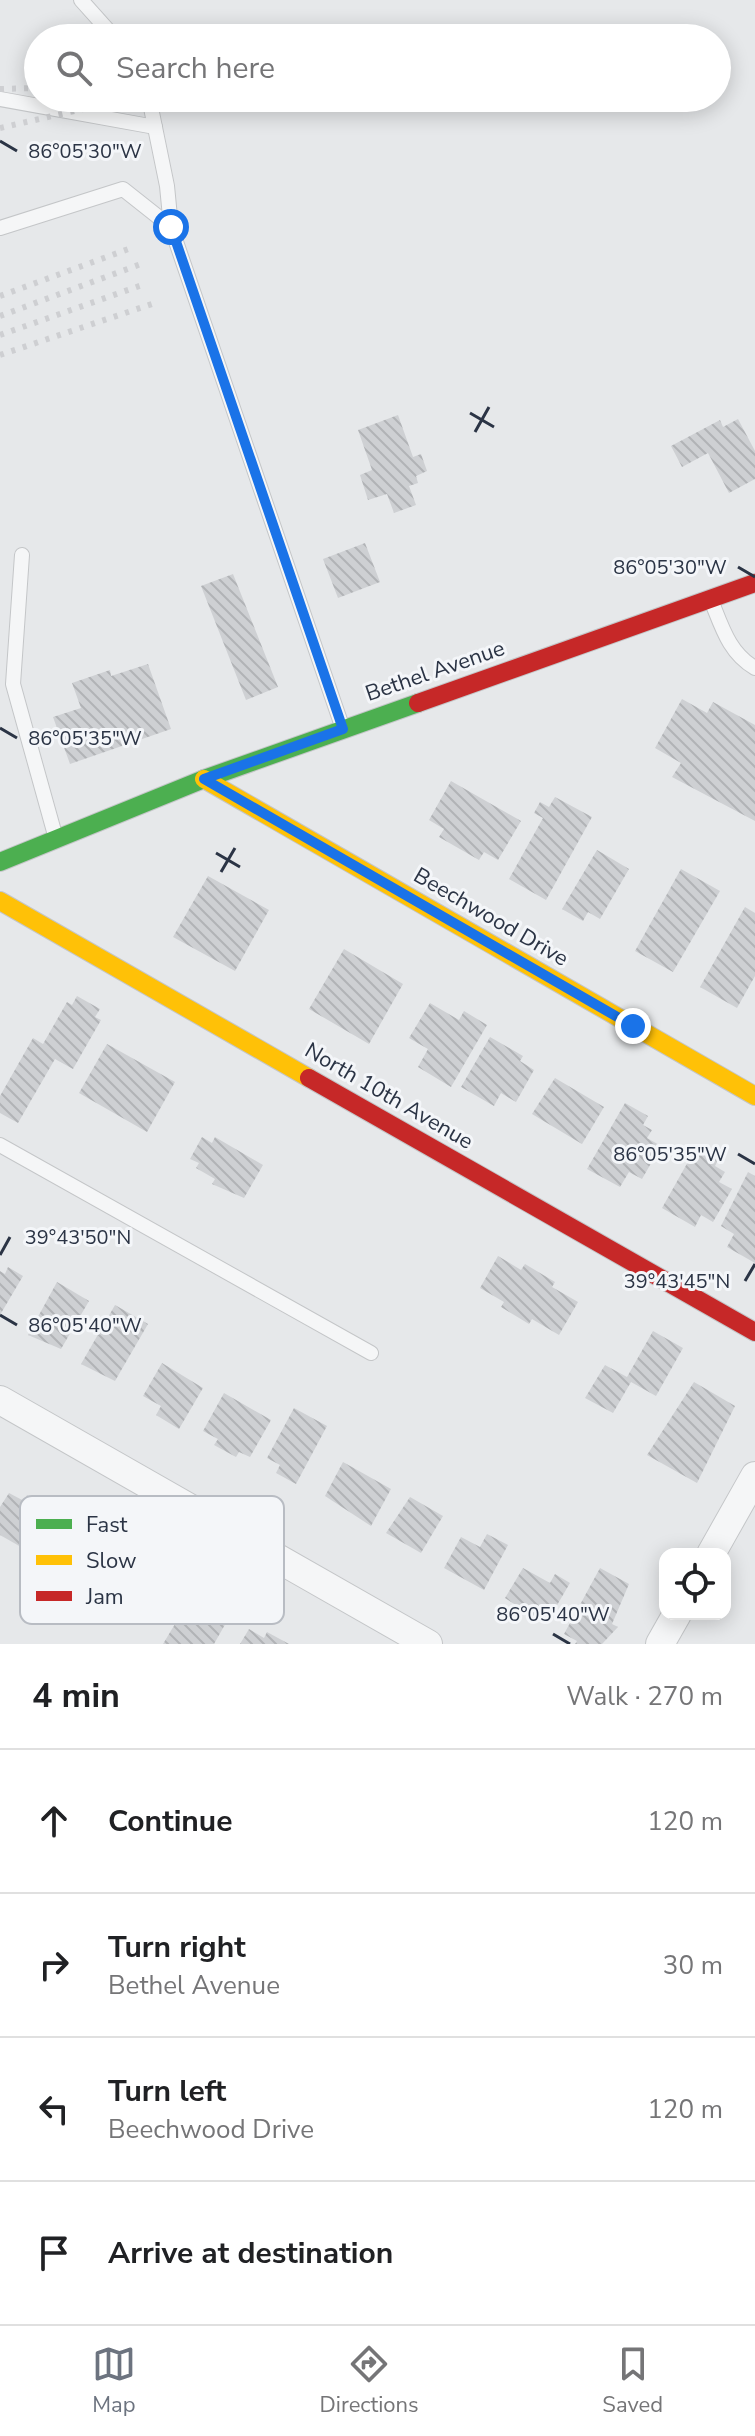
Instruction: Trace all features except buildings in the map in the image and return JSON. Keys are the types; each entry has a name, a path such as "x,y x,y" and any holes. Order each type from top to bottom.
{"street":[{"name":"Bethel Avenue","path":"4,884 24,853 204,779 755,583"},
{"name":"Beechwood Drive","path":"204,779 755,1096"},
{"name":"North 10th Avenue","path":"4,884 755,1332"},
{"path":"0,1400 168,1496"},
{"path":"714,1548 755,1476"},
{"path":"284,1562 428,1644"},
{"path":"660,1644 674,1620"}],"lane":[{"path":"81,0 102,24"},
{"path":"0,99 24,103"},
{"path":"72,112 155,127"},
{"path":"152,112 171,227 343,729"},
{"path":"0,228 123,189 171,227"},
{"path":"22,555 13,684 56,840"},
{"path":"711,599 731,647 740,660 755,668"},
{"path":"0,1145 371,1353"}],"railway":[{"path":"0,89 24,88"},
{"path":"0,128 70,112"},
{"path":"0,296 134,247"},
{"path":"0,316 141,264"},
{"path":"0,335 145,284"},
{"path":"0,355 152,304"}],"traffic: fast":[{"path":"0,862 204,779 418,703"}],"traffic: slow":[{"path":"204,779 755,1096"},
{"path":"0,901 309,1078"}],"traffic: jam":[{"path":"418,703 755,583"},
{"path":"309,1078 755,1332"}],"route":[{"path":"171,227 343,729 204,779 633,1026"}]}
